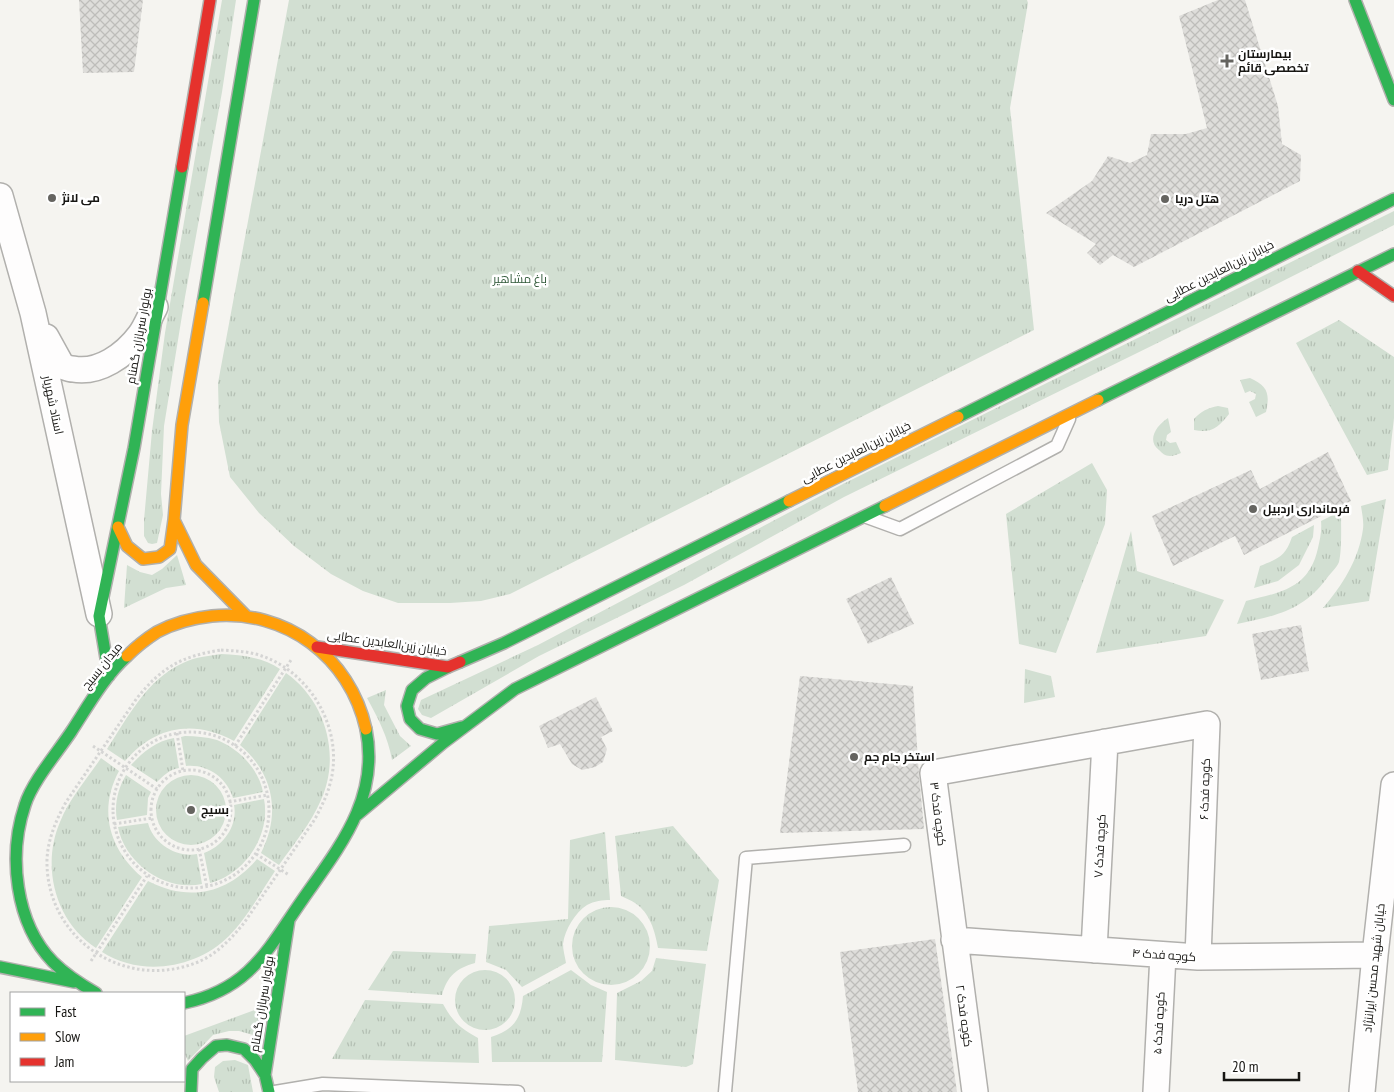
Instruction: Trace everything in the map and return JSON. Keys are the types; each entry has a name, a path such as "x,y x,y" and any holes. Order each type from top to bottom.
{"main road":[{"name":"بولوار سربازان گمنام","path":"108,676 99,616 134,448 210,0"},
{"path":"118,527 127,546 144,559 159,557 170,549 182,424 254,0"},
{"path":"1356,0 1394,100"},
{"name":"خیابان زین‌العابدین عطایی","path":"318,647 448,667 504,643 1394,199"},
{"path":"357,815 443,743 515,689 1394,254"},
{"path":"1358,272 1394,296"},
{"path":"174,520 196,565 246,616"},
{"name":"میدان بسیج","path":"94,992 64,974 45,955 35,941 19,909 13,884 12,857 16,831 24,806 36,784 71,731 108,676 124,657 145,640 168,627 193,618 219,614 246,616 271,622 296,632 305,638 318,647 336,666 351,687 362,712 368,737 369,764 366,790 357,815 345,837 273,945 257,964 236,981 213,994 185,1003"},
{"path":"448,667 426,678 412,690 407,706 410,719 420,729 437,734 466,726"},
{"path":"12,810 36,784"},
{"name":"بولوار سربازان گمنام","path":"269,1092 265,1075 289,920"},
{"path":"0,967 77,983"},
{"path":"187,1090 192,1070 216,1046 227,1045 244,1049 255,1060 265,1075"}],"street":[{"name":"استاد شهریار","path":"0,196 33,313 99,616"},
{"path":"33,313 62,366 84,370 108,363 128,348 142,334 159,298"},
{"name":"کوچه فدک ۶","path":"1105,742 1207,724 1198,958"},
{"name":"کوچه فدک ۳","path":"954,940 933,773 1105,742"},
{"name":"کوچه فدک ۷","path":"1094,950 1105,742"},
{"name":"خیابان شهید محسن ایراننژاد","path":"1362,1092 1394,785"},
{"name":"کوچه فدک ۴","path":"954,940 1198,958 1375,955"},
{"name":"کوچه فدک ۲","path":"954,940 974,1092"},
{"name":"کوچه فدک ۵","path":"1156,1092 1163,955"}],"lane":[{"path":"864,516 900,529 1057,446 1072,412"},
{"path":"725,1092 746,858 904,846"},
{"path":"275,1092 323,1084 518,1092"}],"path":[{"path":"235,746 305,638"},
{"path":"221,650 240,651 260,656 285,668 295,674 309,688 320,705 328,723 333,742 334,762 331,782 325,801 315,819 244,923 232,939 216,952 199,962 180,968 160,971 121,966 103,958 86,946 72,932 61,916 53,898 48,878 47,859 50,839 56,820 66,802 137,698 150,682 165,669 201,653 221,650"},
{"path":"71,731 157,789"},
{"path":"185,732 202,732 219,737 235,746 248,756 259,771 266,787 269,804 268,822 264,839 256,854 244,868 214,886 196,889 179,888 162,884 147,876 133,864 122,850 112,816 113,799 125,768 137,753 151,742 185,732"},
{"path":"177,734 183,771"},
{"path":"183,771 202,772 213,777 222,786 230,809 229,822 224,833 215,842 192,851 179,849 168,844 159,835 153,824 151,812 152,799 157,789 166,779 183,771"},
{"path":"229,802 267,795"},
{"path":"114,824 152,818"},
{"path":"199,849 207,887"},
{"path":"256,854 310,889"},
{"path":"77,983 147,876"}],"green space":[{"path":"222,0 236,0 222,92 164,426 161,494 163,515 157,543 152,544 148,543 144,536 144,520 152,431 165,333"},
{"name":"باغ مشاهیر","path":"289,0 1027,0 1010,108 1034,330 510,594 481,601 398,603 363,591 331,574 294,546 259,513 230,477 219,422 218,383"},
{"path":"1394,211 1394,225 844,497 684,585 539,656 431,718 422,715 418,709 421,700 538,645 841,485"},
{"path":"1339,320 1394,357 1394,418 1388,470 1367,475 1296,343"},
{"path":"1250,378 1261,384 1266,391 1268,400 1266,412 1256,417 1249,402 1255,399 1256,394 1250,391 1245,393 1240,380"},
{"path":"1218,406 1228,408 1229,414 1222,423 1210,430 1194,430 1194,419 1197,416 1205,410"},
{"path":"1168,418 1171,432 1167,435 1166,440 1170,443 1176,442 1181,453 1170,456 1161,452 1153,442 1154,433"},
{"path":"1092,463 1107,490 1105,524 1056,653 1019,644 1006,514"},
{"path":"1386,499 1369,601 1323,608 1349,572 1358,551 1363,526 1361,506"},
{"path":"1341,511 1339,562 1318,589 1298,605 1276,615 1237,624 1246,601 1282,591 1292,586 1308,572 1314,562 1318,548 1321,521"},
{"path":"1314,525 1313,537 1299,565 1278,581 1254,588 1260,566 1284,553 1292,537"},
{"path":"1131,531 1137,571 1224,600 1206,636 1096,653"},
{"path":"177,555 186,585 166,588 124,608 127,565 140,572 152,575 162,569"},
{"path":"221,654 259,659 280,669 234,741 219,734 190,728 162,733 137,749 125,761 107,749 139,700 159,679 170,670 188,661"},
{"path":"1025,669 1051,676 1055,697 1024,703"},
{"path":"286,673 311,698 320,714 326,730 330,766 327,783 317,809 279,865 261,853 271,824 271,795 267,782 251,756 240,745"},
{"path":"386,690 384,705 400,736 411,746 392,760 379,720 367,698"},
{"path":"181,737 217,740 232,748 246,760 257,775 263,792 233,798 226,784 216,774 202,767 186,766"},
{"path":"174,738 179,768 170,771 157,782 131,765 150,748 167,739"},
{"path":"101,758 119,771 109,800 110,828 122,854 142,877 96,948 70,924 62,908 52,874 52,857 54,839 60,822 73,797"},
{"path":"126,775 151,792 148,798 147,815 117,820 117,797"},
{"path":"191,775 204,778 216,785 223,797 226,810 223,823 216,835 204,842 191,845 178,842 166,835 159,823 156,810 159,797 166,785 178,778"},
{"path":"264,799 265,813 263,826 253,851 234,871 210,883 204,853 211,850 228,834 234,820 234,805"},
{"path":"148,823 155,837 166,847 181,854 197,854 202,884 175,884 161,879 149,872 129,853 118,827"},
{"path":"673,826 719,880 707,951 658,948 648,917 640,907 621,896 615,836"},
{"path":"605,832 610,900 598,901 583,908 568,927 563,944 566,963 522,987 506,970 486,962 489,926 568,919 570,840"},
{"path":"257,859 275,871 254,905 229,936 201,956 168,966 151,967 117,960 102,952 148,881 163,888 178,891 207,891 233,880"},
{"path":"611,907 626,910 638,919 647,931 650,946 647,961 638,973 626,982 611,985 596,982 584,973 575,961 572,946 575,931 584,919 596,910"},
{"path":"393,951 476,954 475,963 458,970 450,978 442,995 368,990"},
{"path":"656,958 706,964 693,1064 686,1067 615,1060 617,993 641,981 652,971"},
{"path":"479,970 491,970 507,978 513,988 515,1000 513,1012 507,1022 491,1030 479,1030 463,1022 455,1006 455,994 463,978"},
{"path":"571,970 591,985 607,992 602,1062 492,1062 491,1037 505,1031 518,1018 523,996"},
{"path":"365,1000 443,1004 450,1016 458,1024 478,1038 479,1063 332,1059"},
{"path":"260,1008 259,1039 239,1031 229,1031 213,1035 188,1061 185,1054 185,1036"},
{"path":"235,1060 248,1065 253,1092 219,1092 214,1077 215,1067 223,1061"}],"building":[{"path":"79,0 143,0 134,72 83,73"},
{"path":"1218,0 1245,0 1278,106 1282,144 1301,155 1300,181 1134,267 1113,255 1100,265 1087,253 1096,244 1046,213 1092,181 1108,156 1130,163 1147,155 1151,134 1186,134 1207,128 1179,16"},
{"name":"فرمانداری اردبیل","path":"1328,452 1351,501 1244,555 1235,536 1173,566 1152,516 1251,470 1260,489"},
{"path":"891,577 914,624 868,644 846,599"},
{"path":"1301,625 1309,671 1261,680 1252,634"},
{"name":"استخر جام جم","path":"800,676 913,686 924,829 780,833"},
{"path":"596,697 613,731 601,737 607,749 603,762 595,767 582,770 572,764 560,744 548,748 539,726"},
{"path":"935,939 957,1092 858,1092 840,952"}],"traffic: fast":[{"path":"203,303 254,0"},
{"path":"1355,0 1394,100"},
{"path":"109,676 99,616 134,448 182,167"},
{"path":"958,417 1394,199"},
{"path":"1098,400 1394,254"},
{"path":"460,662 504,643 789,501"},
{"path":"357,815 443,743 515,689 885,506"},
{"path":"94,992 73,979 53,962 40,946 30,928 18,888 17,845 25,805 33,787 104,682 127,656"},
{"path":"448,667 426,678 412,690 407,706 410,719 420,729 437,734 462,727"},
{"path":"185,1003 207,997 226,988 255,964 279,934 330,860 354,820 362,799 367,777 369,754 366,729"},
{"path":"269,1092 265,1075 289,920"},
{"path":"0,967 74,982"},
{"path":"191,1092 192,1069 216,1046 227,1045 244,1049 255,1060 265,1075"}],"traffic: slow":[{"path":"203,303 182,425 174,520 196,565 246,616"},
{"path":"885,506 1098,400"},
{"path":"789,501 958,417"},
{"path":"118,527 127,546 143,559 159,557 170,549 174,520"},
{"path":"127,656 157,632 191,620 212,616 239,616 265,621 289,630 311,643 330,660 346,680 358,703 366,729"}],"traffic: jam":[{"path":"182,167 210,0"},
{"path":"1358,271 1394,296"},
{"path":"317,647 448,667 460,662"}],"place":[{"name":"بیمارستان تخصصی قائم","path":"1227,61"},
{"name":"می لانژ","path":"52,198"},
{"name":"هتل دریا","path":"1165,199"},
{"name":"فرمانداری اردبیل","path":"1253,509"},
{"name":"استخر جام جم","path":"854,757"},
{"name":"بسیج","path":"191,810"}]}
